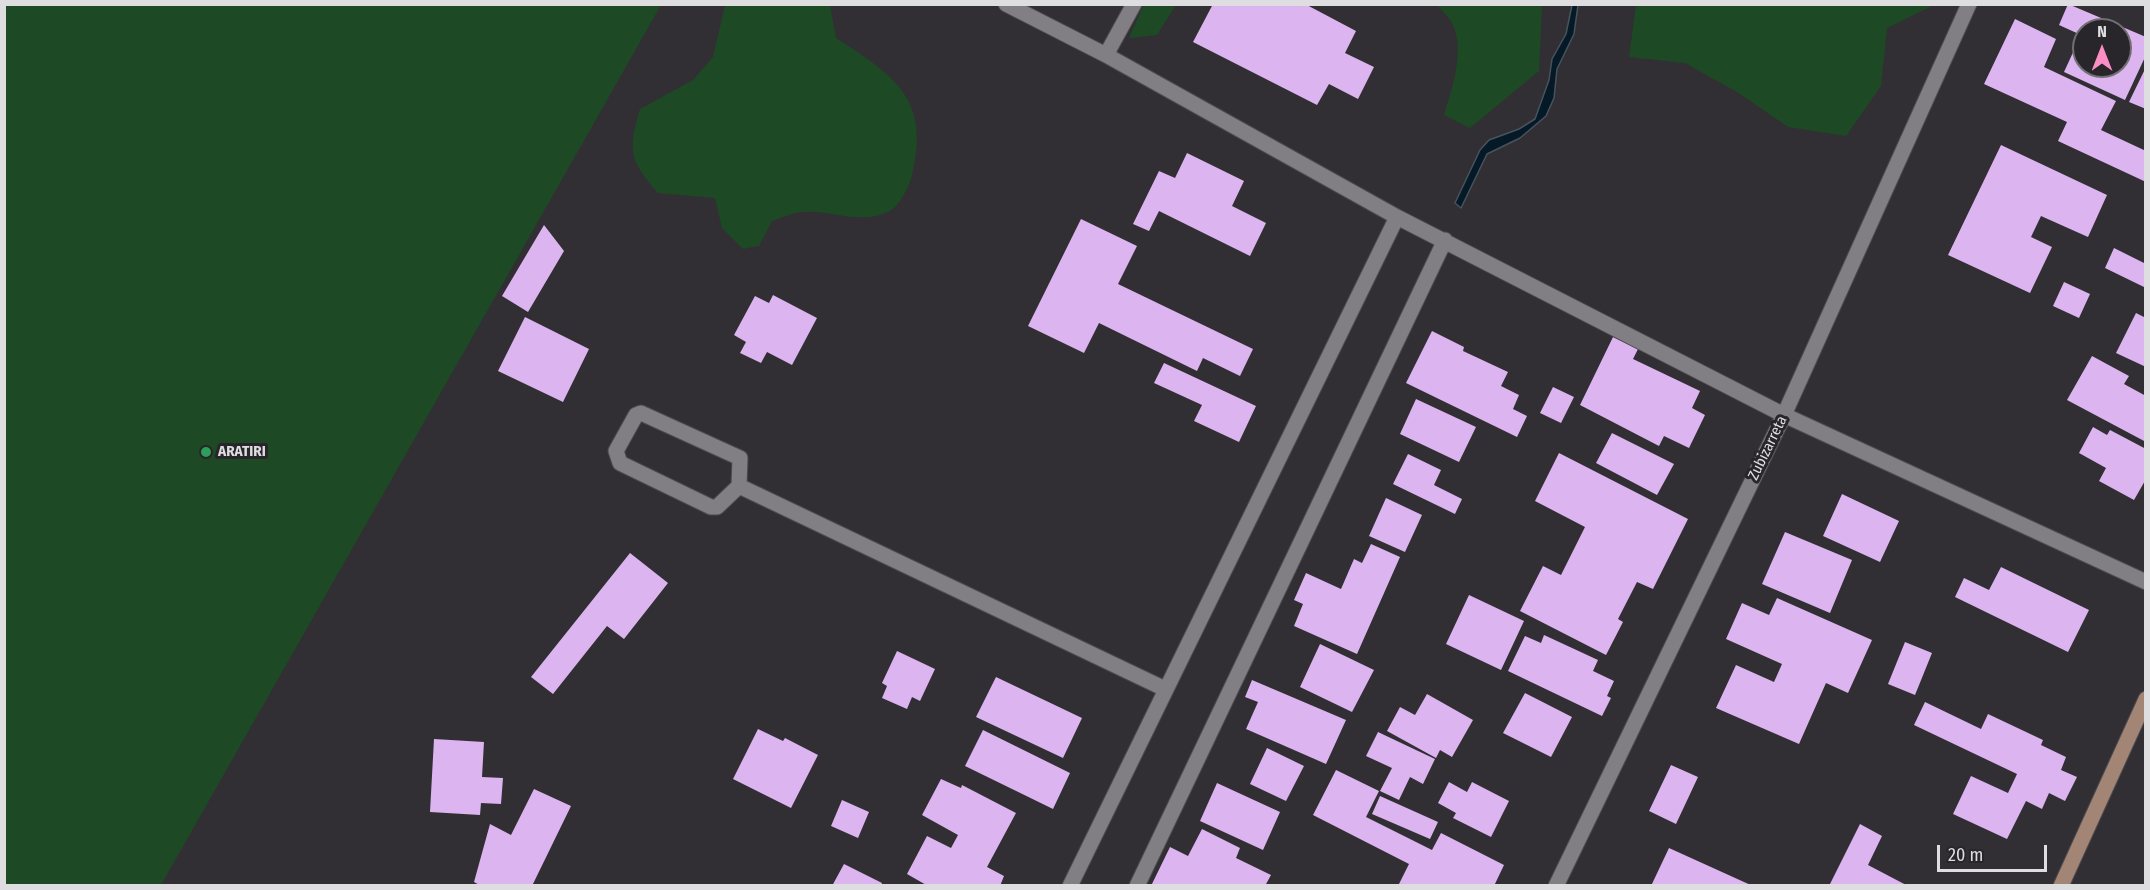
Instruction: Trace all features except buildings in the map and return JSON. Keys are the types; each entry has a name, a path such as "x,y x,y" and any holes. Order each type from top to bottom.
{"street":[{"path":"1006,4 1106,55 1397,217 1784,415 2145,582"},
{"path":"1106,55 1134,4"},
{"name":"Zubizarreta","path":"1557,885 1784,415 1969,4"},
{"path":"1070,885 1397,217"},
{"path":"1137,885 1445,240"},
{"path":"641,413 740,458 739,486 717,507 711,507 620,463 616,451 636,415 641,413"},
{"path":"739,486 1165,689"},
{"path":"2061,885 2145,699"}],"green space":[{"name":"ARATIRI","path":"5,4 661,5 161,885 5,885"},
{"path":"1144,4 1176,5 1157,35 1129,38"},
{"path":"1636,4 1934,5 1887,28 1881,86 1846,136 1788,127 1737,92 1685,63 1629,57"},
{"path":"725,5 830,5 836,38 875,64 903,92 916,126 917,149 909,185 900,201 892,209 877,216 867,217 814,212 795,213 772,221 759,246 743,249 722,228 715,198 658,193 648,182 636,163 633,145 640,109 693,80 713,57"},
{"path":"1437,5 1542,5 1539,71 1470,128 1444,115 1456,71 1458,48 1453,24"}],"water":[{"path":"1572,5 1578,5 1574,34 1557,69 1554,98 1546,116 1520,138 1487,154 1461,208 1455,203 1480,150 1489,140 1519,129 1535,119 1549,80 1552,59 1566,34"}],"place":[{"name":"ARATIRI","path":"206,452"}]}
